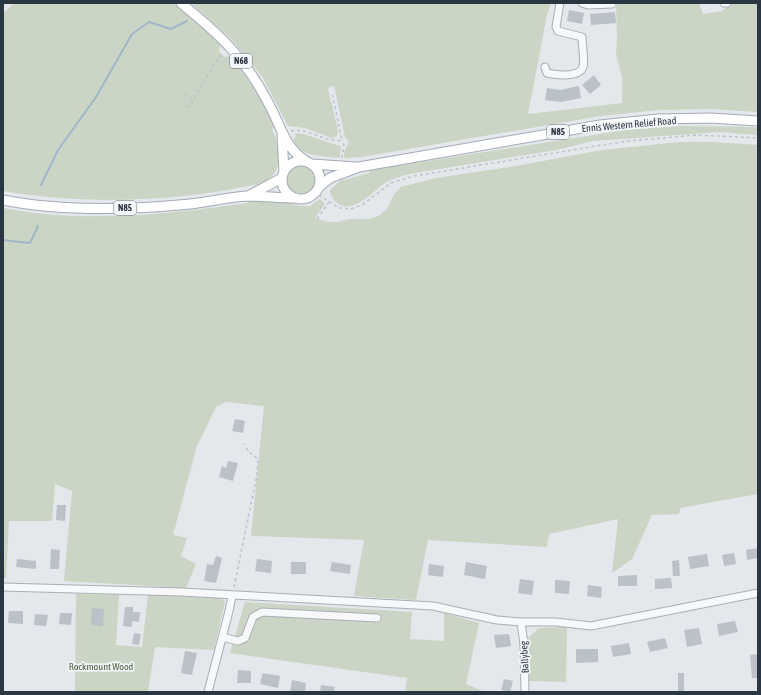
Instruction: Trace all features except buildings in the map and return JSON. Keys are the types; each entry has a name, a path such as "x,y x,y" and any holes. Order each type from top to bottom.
{"main road":[{"name":"N68","path":"180,3 202,20 246,66 260,88 282,133 296,155 309,162"},
{"name":"Ennis Western Relief Road","path":"317,190 330,178 359,167 600,124 666,119 711,118 758,121"},
{"name":"N68","path":"282,133 283,175"},
{"name":"N85","path":"247,196 283,175 288,166 293,163 299,161 309,162"},
{"name":"Ennis Western Relief Road","path":"309,162 359,167"},
{"path":"309,162 317,168 320,174 317,190"},
{"path":"283,175 283,185 285,190 296,198"},
{"name":"N85","path":"3,200 25,205 96,209 130,208 190,204 247,196 306,198 317,190"}],"street":[{"path":"545,67 547,73 560,75 576,73 581,70 583,66 582,37 562,33 558,31 556,27 560,3"},
{"path":"582,3 588,5 612,4"},
{"path":"3,586 182,592 232,596 434,606 497,620 556,622 591,626 758,593"},
{"path":"208,692 232,596"},
{"path":"222,638 238,641 245,638 253,617 262,612 377,618"},
{"name":"Ballybeg","path":"522,622 525,692"}],"path":[{"path":"188,108 192,99 215,63 228,46"},
{"path":"332,93 344,146 342,160"},
{"path":"185,94 192,99"},
{"path":"282,133 293,130 305,131 335,141 342,140"},
{"path":"317,190 329,202 339,208 351,208 362,205 391,183 414,176 627,141 697,135 758,138"},
{"path":"317,219 329,202"},
{"path":"232,596 258,464 258,459 249,452 244,444"}],"green space":[{"path":"15,3 174,3 217,41 220,45 219,52 225,57 230,56 244,73 260,99 275,127 272,129 278,146 279,159 273,175 265,181 249,186 176,197 147,199 89,200 3,191 3,13"},
{"path":"191,3 551,3 547,15 528,114 622,103 622,77 616,54 616,3 699,3 703,14 722,11 732,3 758,3 758,112 712,109 659,110 601,116 362,157 346,158 344,156 344,152 349,142 345,137 334,86 328,89 338,130 337,136 332,138 305,128 288,126 263,78 249,60 231,39"},
{"path":"683,126 751,127 758,128 758,135 719,132 593,141 556,150 409,174 388,181 364,200 350,206 343,206 337,203 330,192 330,190 340,181 369,173 369,168 415,163 625,130"},
{"path":"295,133 307,135 341,146 340,158 319,156 299,149 295,144"},
{"path":"679,142 713,142 758,145 758,494 680,508 679,514 652,515 632,559 612,573 618,519 549,534 547,547 428,540 416,600 354,596 364,540 251,536 264,406 226,402 216,407 197,446 173,535 187,538 181,556 196,564 186,588 64,581 72,491 55,484 52,521 9,521 6,578 3,578 3,208 64,216 126,216 187,211 248,203 251,200 285,202 299,206 310,206 320,199 325,204 315,218 328,222 339,222 348,219 370,219 380,215 387,209 394,194 401,187 436,178 516,166 602,150"},
{"path":"302,165 313,169 317,180 313,191 302,195 291,191 287,180 291,169"},
{"name":"Rockmount Wood","path":"76,594 119,595 116,645 142,647 148,595 220,598 225,602 214,650 155,647 148,692 75,692"},
{"path":"245,602 412,612 410,639 444,641 444,613 479,623 466,684 485,692 405,692 407,678 230,653"},
{"path":"567,627 566,682 529,681 528,638 539,628"}],"waterway":[{"path":"41,185 58,150 96,97 132,34 149,22 171,29 187,21"},
{"path":"3,240 30,243 38,226"}]}
